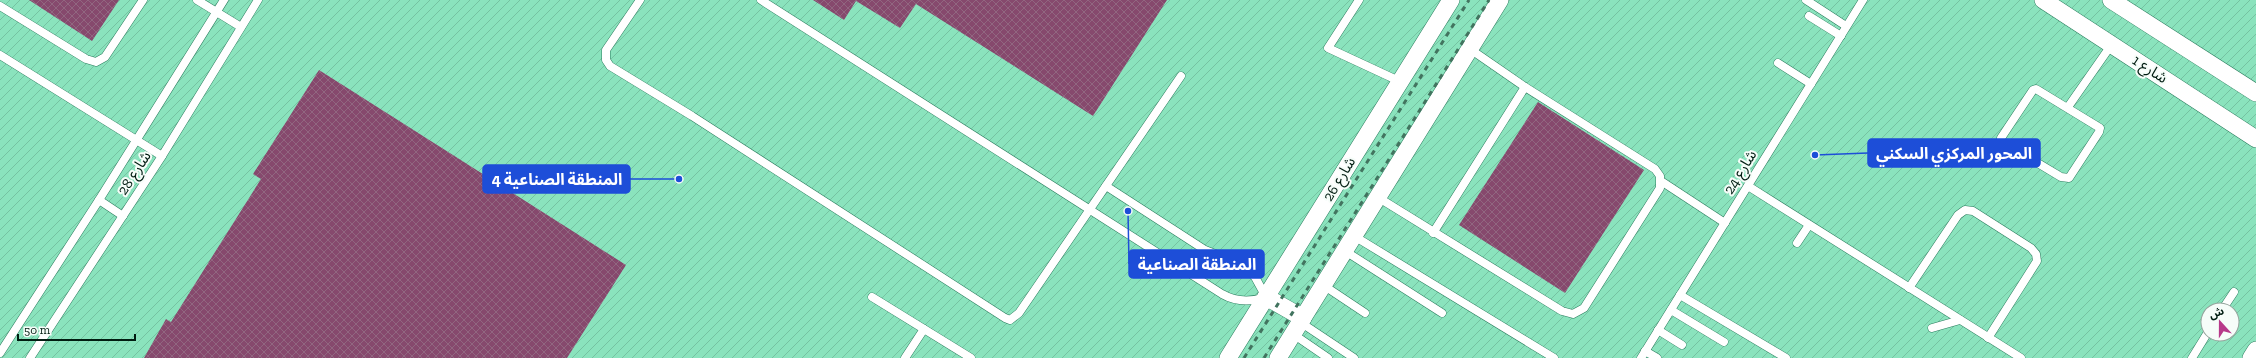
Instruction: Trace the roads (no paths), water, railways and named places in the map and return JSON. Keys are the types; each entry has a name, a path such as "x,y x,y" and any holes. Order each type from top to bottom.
{"street":[{"name":"شارع 26","path":"1228,358 1399,81 1451,0"},
{"path":"1278,358 1344,251 1379,198 1500,0"},
{"name":"شارع 1","path":"2043,0 2064,6 2112,44 2256,139"},
{"path":"2111,0 2256,93"},
{"path":"1266,297 1299,324"},
{"path":"2251,358 2256,350"}],"lane":[{"path":"0,6 86,59 96,62 105,57 143,0"},
{"path":"197,0 241,27"},
{"name":"شارع 28","path":"0,353 99,200 224,0"},
{"name":"شارع 28","path":"30,358 162,156 258,0"},
{"path":"640,0 606,50 605,57 610,66 692,116 1010,320 1015,318 1181,76"},
{"path":"761,0 1089,210 1230,298 1252,300 1266,297 1255,277 1241,264 1205,250 1106,186"},
{"path":"1359,0 1328,48 1399,81"},
{"path":"1806,0 1846,26"},
{"name":"شارع 24","path":"1643,354 1862,0"},
{"path":"1809,16 1841,36"},
{"path":"2068,107 2112,44"},
{"path":"1470,48 1525,87 1654,169 1661,181 1725,223"},
{"path":"0,55 162,156"},
{"path":"1778,63 1811,84"},
{"path":"1433,233 1525,87"},
{"path":"2033,90 2039,90 2068,107 2099,126 2100,130 2069,178 2061,177 2001,141 2001,138 2033,90"},
{"path":"1379,198 1562,312 1573,314 1584,308 1660,188 1661,181"},
{"path":"1748,186 1960,320 2010,354 2021,358"},
{"path":"99,200 123,216"},
{"path":"1909,288 1961,212 1973,211 2006,231 2031,248 2036,254 2036,261 1988,338"},
{"path":"1796,243 1809,224"},
{"path":"1354,236 1554,358"},
{"path":"1344,251 1442,313"},
{"path":"1323,285 1365,312"},
{"path":"2227,302 2234,292"},
{"path":"1680,295 1786,358"},
{"path":"872,297 971,358"},
{"path":"1671,310 1724,342"},
{"path":"1932,328 1960,320"},
{"path":"1299,324 1328,358"},
{"path":"1299,324 1354,358"},
{"path":"905,358 924,329"},
{"path":"1658,330 1682,345"},
{"path":"2192,358 2202,342"},
{"path":"1643,354 1657,358"}],"railway":[{"path":"1244,358 1469,0"},
{"path":"1264,358 1489,0"}],"place":[{"name":"المحور المركزي السكني","path":"1815,155"},
{"name":"المنطقة الصناعية 4","path":"679,179"},
{"name":"المنطقة الصناعية","path":"1128,211"}]}
